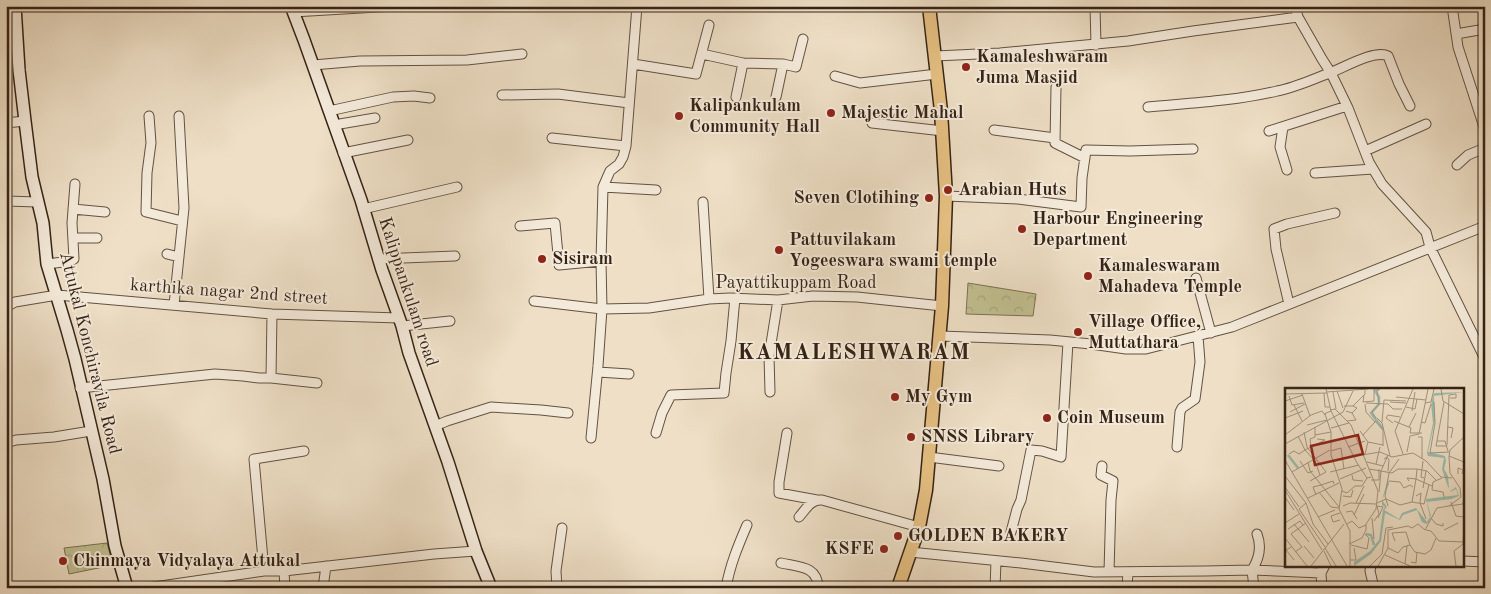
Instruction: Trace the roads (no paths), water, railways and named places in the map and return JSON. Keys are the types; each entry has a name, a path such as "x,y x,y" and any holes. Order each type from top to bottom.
{"main road":[{"path":"898,588 919,527 926,490 942,306 946,196 943,131 929,6"}],"street":[{"name":"Attukal Konchiravila Road","path":"15,6 19,70 25,121 32,177 43,222 47,264 68,330 80,388 103,479 115,546 127,588"},
{"path":"292,9 395,6"},
{"path":"591,438 602,309 603,187 610,171 619,164 623,157 626,146 637,6"},
{"path":"1095,6 1096,45"},
{"path":"1295,6 1298,17 1331,73 1347,106 1373,169 1382,184 1426,232 1430,247 1482,348 1485,358"},
{"path":"1452,6 1458,47 1481,108 1485,130"},
{"name":"Kalippankulam road","path":"292,9 363,209 476,551 491,588"},
{"path":"935,56 1000,53 1128,42 1298,17"},
{"path":"633,64 696,74 710,24"},
{"path":"1456,34 1485,29"},
{"path":"702,54 743,63 783,64 796,67 803,39"},
{"path":"313,65 360,61 467,60 522,54"},
{"path":"1148,107 1234,99 1279,91 1331,73 1369,56 1384,54 1388,56 1410,106"},
{"path":"736,97 743,63"},
{"path":"776,97 783,64"},
{"path":"835,76 860,83 937,74"},
{"path":"1056,86 1055,143 1085,154 1193,150"},
{"path":"502,95 558,94 629,103"},
{"path":"329,111 393,96 430,98"},
{"path":"1269,131 1347,106"},
{"path":"149,116 151,143 147,173 146,212 182,221"},
{"path":"174,305 184,208 179,116"},
{"path":"334,125 375,118"},
{"path":"6,123 25,121"},
{"path":"872,122 943,131"},
{"path":"1365,151 1426,124"},
{"path":"1283,126 1280,147 1287,170"},
{"path":"994,130 1055,138"},
{"path":"552,138 626,146"},
{"path":"343,153 408,140"},
{"path":"1457,165 1468,155 1485,148"},
{"path":"946,196 1018,199 1081,207 1085,154"},
{"path":"1315,174 1373,169"},
{"path":"47,264 74,259 72,223 75,184"},
{"path":"363,209 457,187"},
{"path":"603,187 656,190"},
{"path":"6,201 37,202"},
{"path":"703,202 709,299"},
{"path":"73,209 105,212"},
{"path":"1289,304 1276,250 1274,229 1287,224 1335,213"},
{"path":"520,226 555,223 559,265 601,261"},
{"path":"940,336 1068,342 1126,350 1146,349 1232,327 1485,226"},
{"path":"73,238 97,238"},
{"path":"167,254 179,257"},
{"path":"378,259 455,256"},
{"path":"1196,278 1211,333"},
{"name":"karthika nagar 2nd street","path":"6,307 16,302 57,295 272,314 400,322 450,321"},
{"name":"Payattikuppam Road","path":"534,301 602,309 649,308 709,299 778,300 813,296 857,297 942,306"},
{"path":"656,434 662,413 671,395 724,393 735,298"},
{"path":"770,392 769,356 778,300"},
{"path":"271,378 272,314"},
{"path":"1177,447 1180,412 1182,408 1195,399 1200,362 1198,336"},
{"path":"1011,532 1021,500 1031,450 1042,451 1061,457 1068,342"},
{"path":"598,372 629,374"},
{"path":"80,388 215,374 316,383"},
{"path":"434,426 491,407 541,410 568,414"},
{"path":"6,443 91,430"},
{"path":"787,433 779,493 822,500 919,527"},
{"path":"264,571 254,459 304,451"},
{"path":"929,458 999,466"},
{"path":"1102,466 1101,475 1113,481 1109,572"},
{"path":"800,517 811,503 817,500"},
{"path":"726,588 735,552 747,525"},
{"path":"557,588 556,571 562,528"},
{"path":"1254,588 1252,570 1258,560 1260,542 1257,534"},
{"path":"147,588 264,571 284,571 476,551"},
{"path":"910,552 1094,572 1323,569 1322,588"},
{"path":"995,588 996,561"},
{"path":"1464,561 1485,562"},
{"path":"781,563 806,568 815,574 818,588"},
{"path":"323,588 326,566"},
{"path":"1371,566 1370,571 1374,588"},
{"path":"284,571 285,588"},
{"path":"1127,588 1128,572"}],"place":[{"name":"Kamaleshwaram Juma Masjid","path":"966,67"},
{"name":"Majestic Mahal","path":"831,113"},
{"name":"Kalipankulam Community Hall","path":"679,116"},
{"name":"Arabian Huts","path":"948,190"},
{"name":"Seven Clotihing","path":"929,198"},
{"name":"Harbour Engineering Department","path":"1022,229"},
{"name":"Pattuvilakam Yogeeswara swami temple","path":"779,250"},
{"name":"Sisiram","path":"542,259"},
{"name":"Kamaleswaram Mahadeva Temple","path":"1088,276"},
{"name":"Village Office, Muttathara","path":"1078,332"},
{"name":"My Gym","path":"895,397"},
{"name":"Coin Museum","path":"1047,418"},
{"name":"SNSS Library","path":"911,437"},
{"name":"GOLDEN BAKERY","path":"898,536"},
{"name":"KSFE","path":"884,549"},
{"name":"Chinmaya Vidyalaya Attukal","path":"63,561"}],"district":[{"name":"KAMALESHWARAM","path":"854,353"}]}
